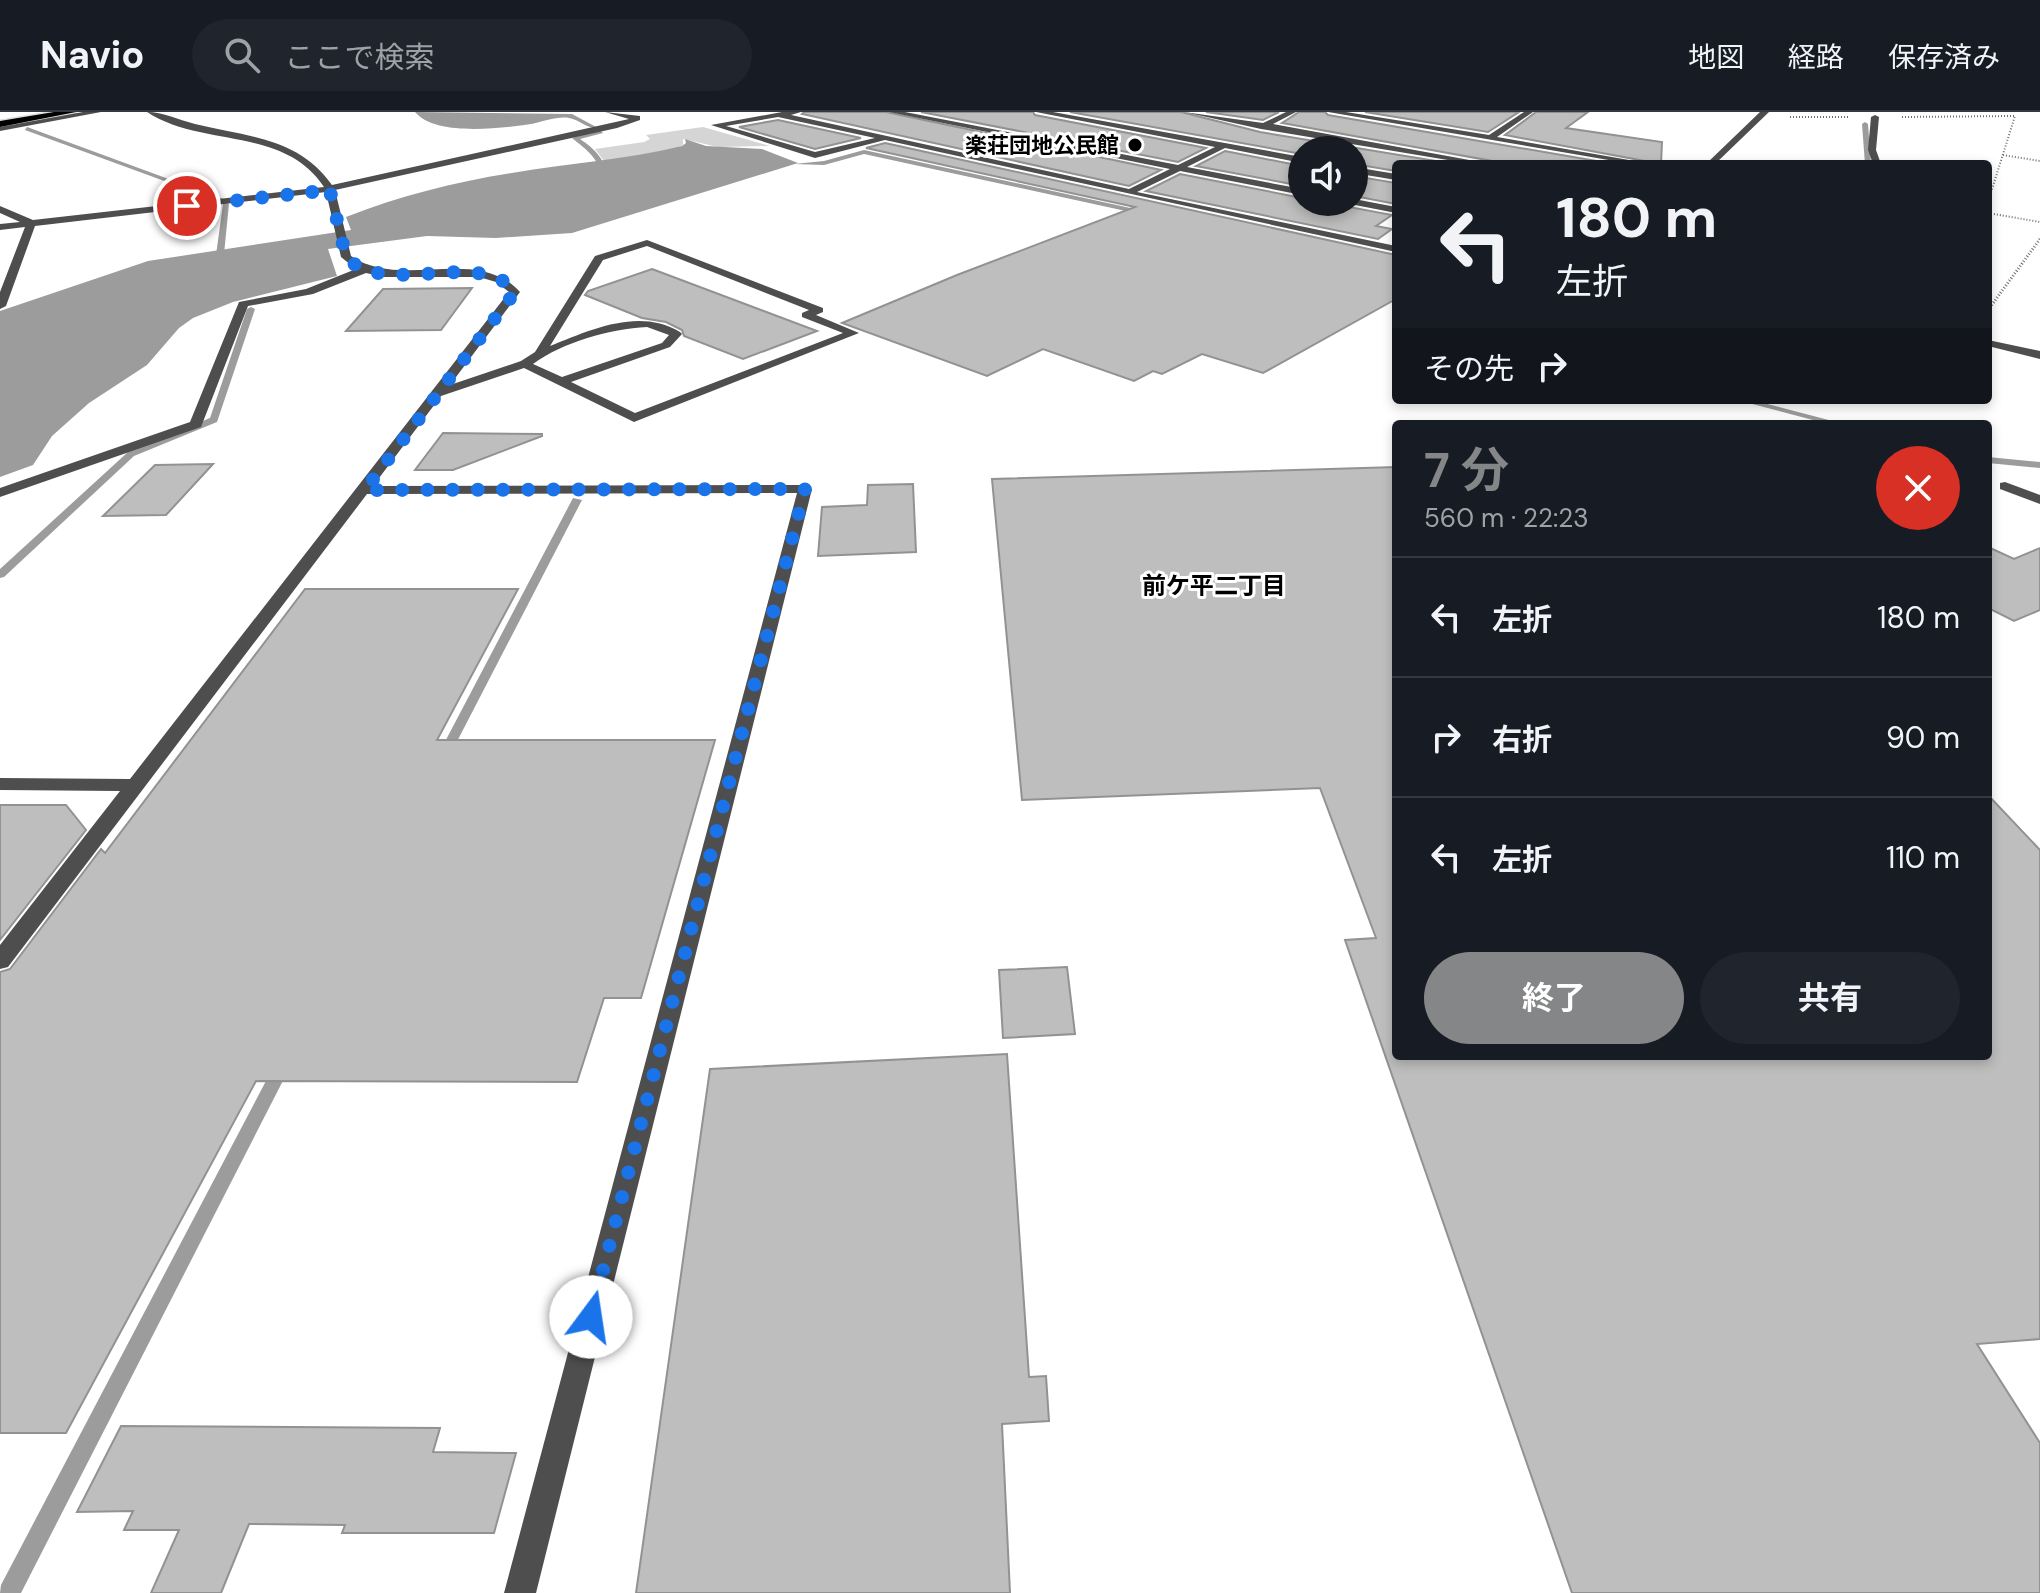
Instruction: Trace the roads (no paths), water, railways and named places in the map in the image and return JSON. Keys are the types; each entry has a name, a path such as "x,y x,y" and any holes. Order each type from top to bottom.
{"highway":[{"path":"0,117 33,112"},
{"path":"0,126 71,112"}],"street":[{"path":"0,126 97,112"},
{"path":"0,961 515,292 507,281 460,273 391,274 352,263 345,250 329,187 308,161 245,138 168,121 151,112"},
{"path":"0,227 312,192 617,126 637,118 609,112"},
{"path":"797,112 715,125 815,155 886,138"},
{"path":"893,112 1288,189"},
{"path":"1040,112 1288,157"},
{"path":"1188,112 1464,160"},
{"path":"1251,132 1292,112"},
{"path":"1332,112 1624,160"},
{"path":"1394,122 1412,112"},
{"path":"1490,138 1529,112"},
{"path":"1714,160 1764,113"},
{"path":"778,115 1392,248"},
{"path":"1875,117 1872,150 1876,160"},
{"path":"1128,193 1238,139"},
{"path":"1368,172 1392,176"},
{"path":"1368,205 1392,209"},
{"path":"0,209 31,223"},
{"path":"0,306 31,223"},
{"path":"525,364 634,418 853,333 806,315 819,310 647,243 599,258 539,354"},
{"path":"0,493 196,424 243,304 285,299 365,269"},
{"path":"439,393 525,364 539,354 637,323 658,324 676,334 666,345 560,382"},
{"path":"1992,344 2040,355"},
{"path":"2005,486 2040,500"},
{"path":"365,490 805,489 520,1593"},
{"path":"0,784 138,785"}],"waterway":[{"path":"399,112 417,116"},
{"path":"1865,124 1868,160"},
{"path":"27,129 221,200"},
{"path":"599,131 575,138 599,160 605,179"},
{"path":"797,164 824,163 864,152 1144,213"},
{"path":"226,204 220,255 231,259"},
{"path":"0,575 131,454 214,420 251,309"},
{"path":"1757,404 1823,420"},
{"path":"1992,460 2040,465"},
{"path":"444,755 577,500"},
{"path":"9,1593 283,1065"}],"place":[{"name":"楽荘団地公民館","path":"1135,145"}],"district":[{"name":"前ケ平二丁目","path":"1214,585"}]}
